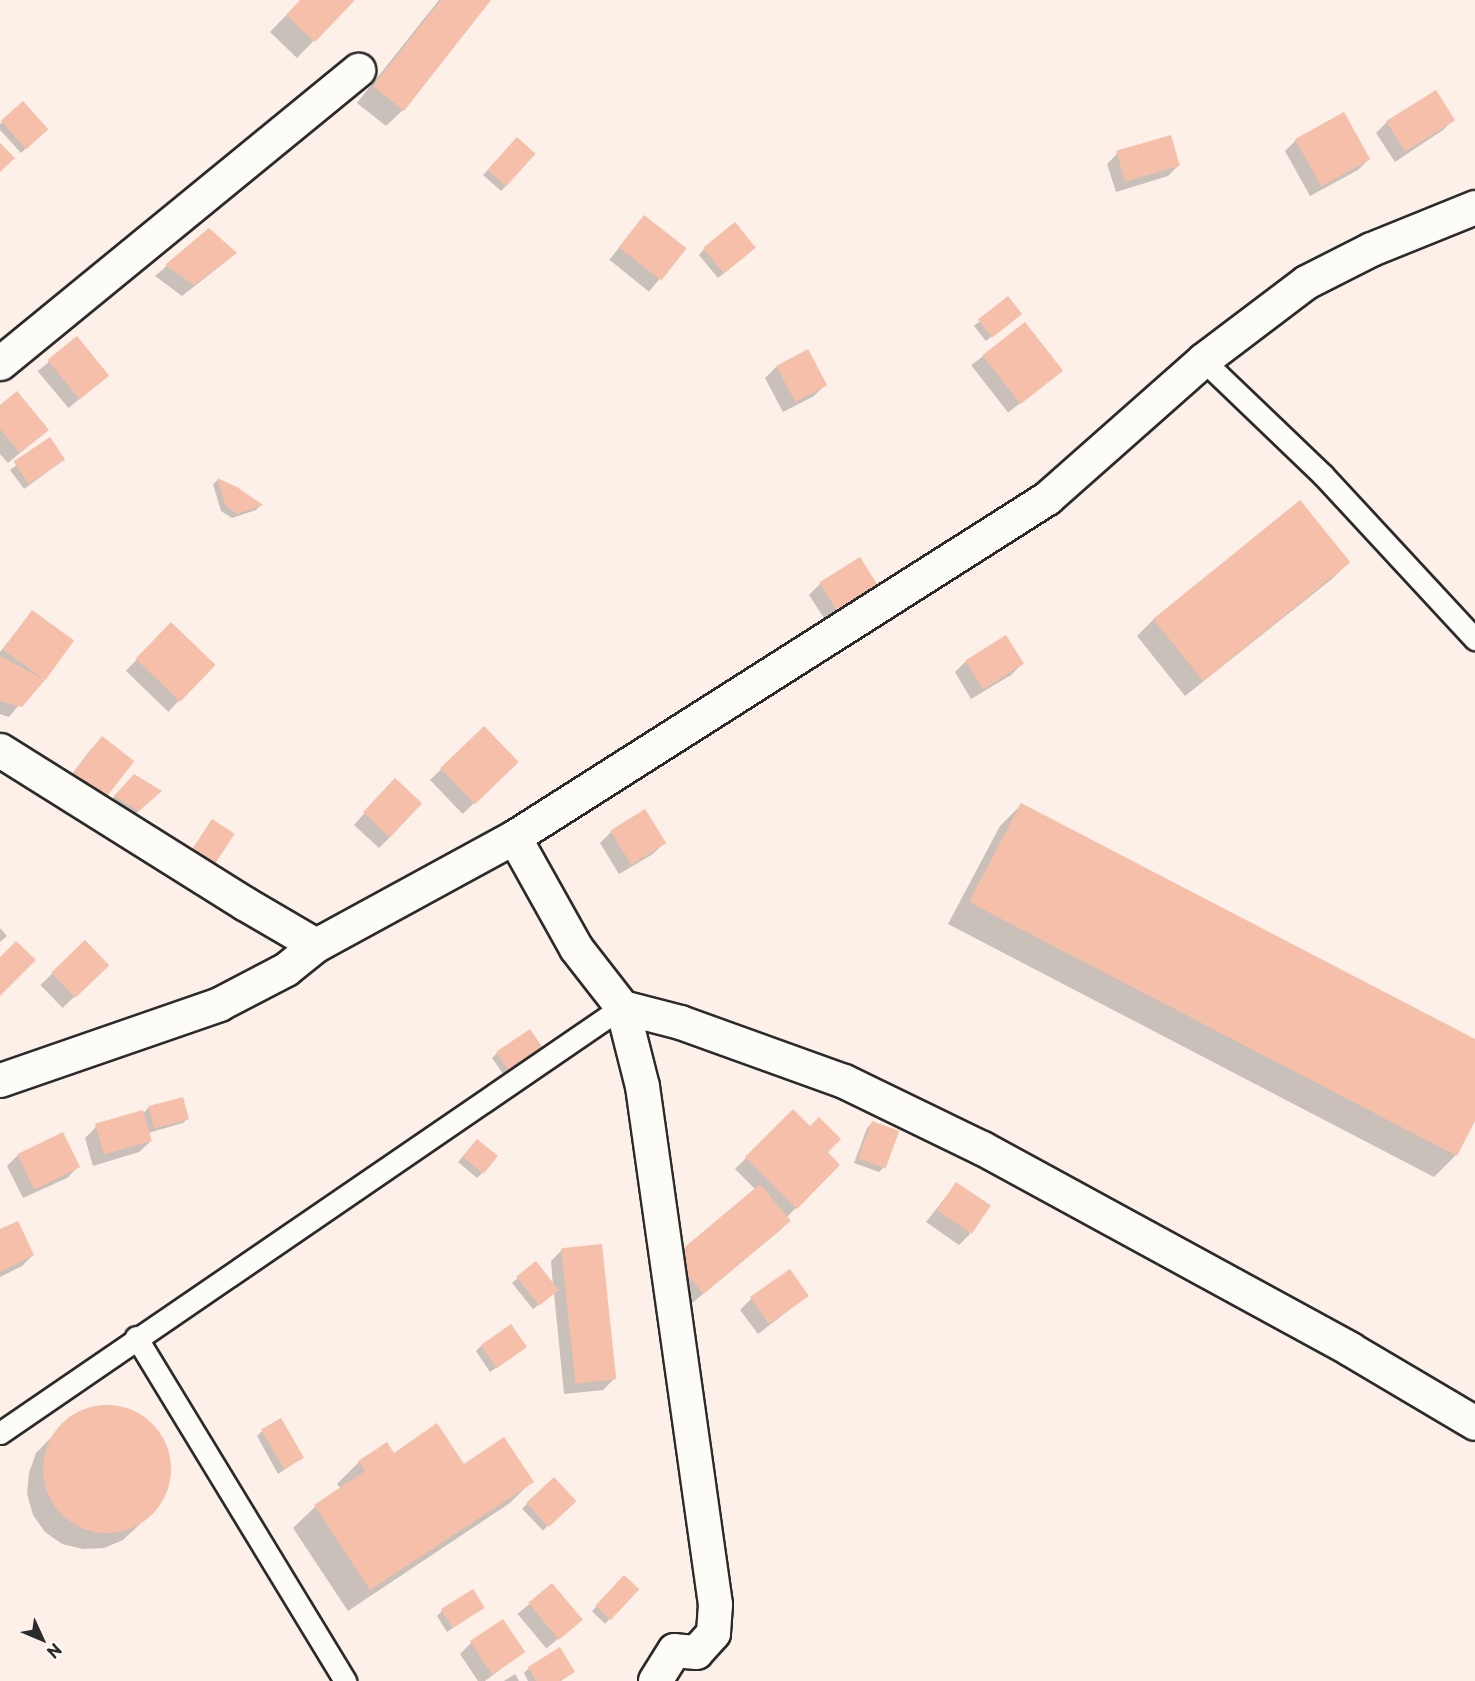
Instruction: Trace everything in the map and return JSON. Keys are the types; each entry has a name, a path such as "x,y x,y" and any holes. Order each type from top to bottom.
{"street":[{"path":"0,363 358,70"},
{"path":"3,1076 219,1004 286,969 316,945 513,837 722,707 1047,498 1203,360 1306,282 1371,249 1475,207"},
{"path":"0,750 244,903 316,945"},
{"path":"513,837 576,948 622,1007 642,1086 715,1604 713,1633 696,1652 674,1650 655,1681"},
{"path":"622,1007 680,1022 844,1081 982,1148 1350,1349 1475,1423"}],"lane":[{"path":"1203,360 1323,475 1475,639"},
{"path":"0,1433 136,1337 622,1007"},
{"path":"136,1337 345,1681"}],"building":[{"path":"300,0 355,0 315,42 286,15"},
{"path":"441,0 491,0 404,111 373,86"},
{"path":"1436,90 1455,121 1405,152 1386,121"},
{"path":"23,101 48,129 26,149 1,121"},
{"path":"1344,112 1370,159 1321,186 1295,139"},
{"path":"1171,135 1180,166 1125,181 1116,151"},
{"path":"517,137 536,154 506,186 488,170"},
{"path":"0,143 15,158 0,172"},
{"path":"644,215 687,248 661,281 619,247"},
{"path":"735,222 756,248 724,273 703,248"},
{"path":"209,228 237,253 194,285 165,265"},
{"path":"1008,296 1022,314 992,338 978,319"},
{"path":"1025,322 1063,371 1021,404 982,355"},
{"path":"77,336 109,376 80,400 47,360"},
{"path":"808,349 827,385 795,402 776,366"},
{"path":"17,391 49,430 20,453 0,429 0,405"},
{"path":"50,437 65,459 29,484 14,462"},
{"path":"217,478 237,487 263,505 237,514 225,505"},
{"path":"1300,500 1350,562 1203,681 1153,619"},
{"path":"860,557 878,586 837,611 819,582"},
{"path":"32,610 74,641 45,680 3,650"},
{"path":"171,622 216,665 180,702 136,659"},
{"path":"1006,635 1024,664 983,689 965,660"},
{"path":"0,656 45,680 22,707 0,701"},
{"path":"484,726 519,762 475,804 440,768"},
{"path":"102,736 134,761 100,805 68,779"},
{"path":"134,774 162,791 139,811 114,796"},
{"path":"395,778 422,803 390,838 363,812"},
{"path":"1021,803 1475,1039 1475,1121 1457,1156 969,902"},
{"path":"645,809 666,843 631,865 610,831"},
{"path":"212,819 235,834 216,863 193,848"},
{"path":"85,940 109,965 76,998 51,973"},
{"path":"16,941 36,960 0,996 0,957"},
{"path":"530,1029 547,1054 513,1077 496,1052"},
{"path":"183,1097 189,1119 154,1129 148,1106"},
{"path":"793,1109 810,1126 819,1117 841,1139 828,1152 840,1165 797,1209 745,1157"},
{"path":"143,1110 152,1141 104,1155 95,1124"},
{"path":"872,1121 899,1131 886,1169 858,1159"},
{"path":"63,1132 80,1167 34,1189 17,1154"},
{"path":"477,1139 498,1156 484,1174 463,1157"},
{"path":"956,1182 991,1205 972,1234 937,1210"},
{"path":"760,1184 791,1221 704,1294 673,1257"},
{"path":"18,1221 34,1255 0,1272 0,1229"},
{"path":"602,1244 616,1379 575,1384 561,1248"},
{"path":"536,1261 559,1290 539,1306 516,1276"},
{"path":"790,1269 809,1296 769,1324 750,1297"},
{"path":"511,1324 527,1347 497,1368 481,1345"},
{"path":"107,1405 131,1410 152,1424 166,1445 171,1469 166,1493 152,1514 131,1528 107,1533 83,1528 62,1514 48,1493 43,1469 48,1445 62,1424 83,1410"},
{"path":"281,1418 304,1458 284,1469 261,1430"},
{"path":"437,1423 464,1464 504,1437 534,1482 370,1590 314,1505 365,1471 358,1461 387,1442 394,1453"},
{"path":"554,1477 577,1501 549,1527 526,1503"},
{"path":"624,1575 639,1589 611,1620 595,1606"},
{"path":"552,1583 583,1620 559,1640 528,1603"},
{"path":"473,1589 485,1608 452,1628 441,1609"},
{"path":"503,1619 525,1652 492,1675 470,1641"},
{"path":"560,1647 575,1672 560,1681 536,1681 528,1667"}]}
